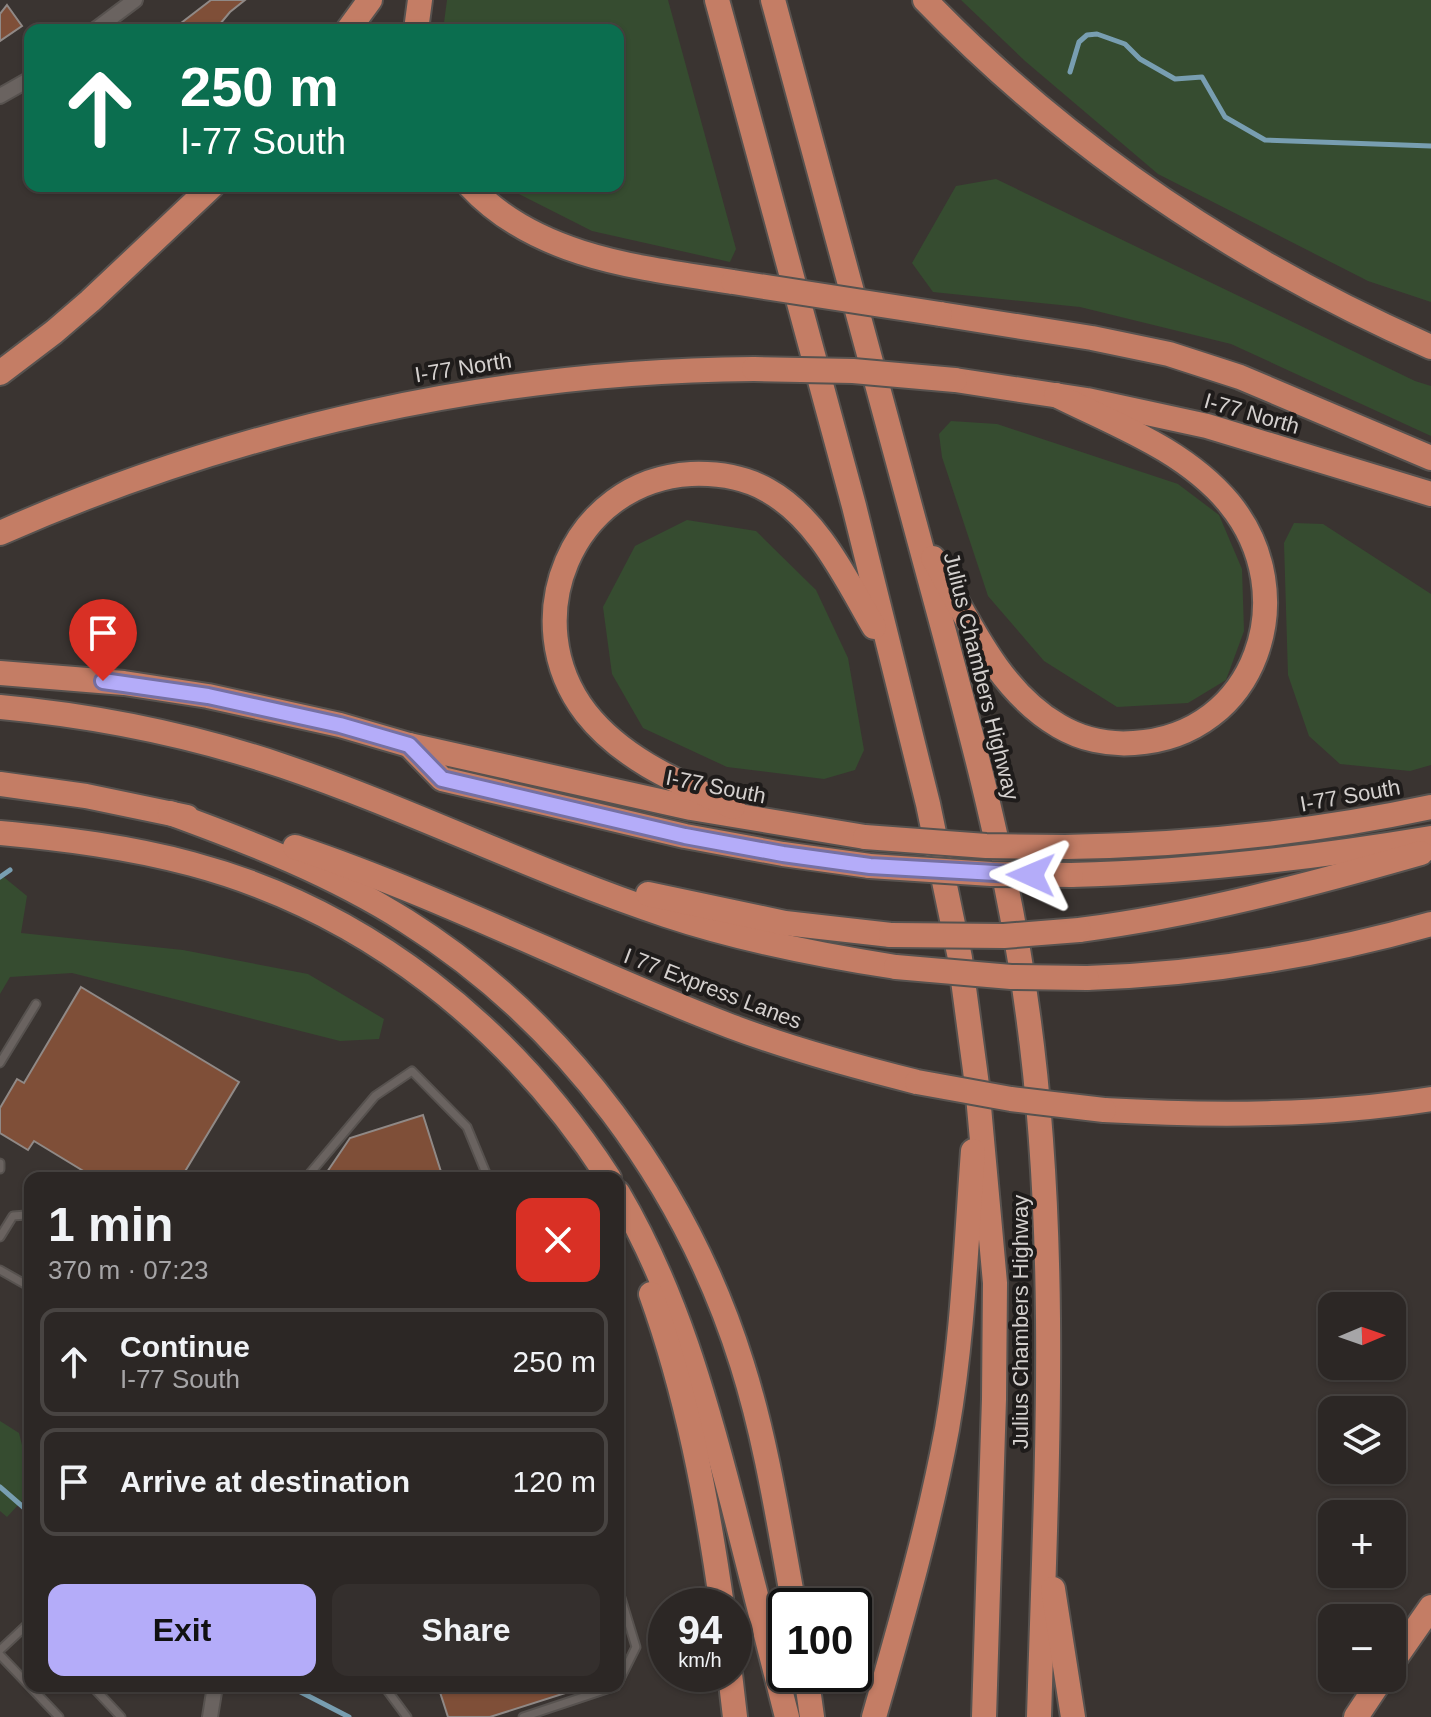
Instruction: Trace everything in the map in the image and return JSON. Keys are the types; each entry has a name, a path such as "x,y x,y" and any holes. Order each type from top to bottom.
{"highway":[{"path":"352,24 370,0"},
{"path":"417,24 420,0"},
{"name":"Julius Chambers Highway","path":"717,0 854,506 887,649 928,804 960,958 977,1085 995,1298 984,1717"},
{"name":"Julius Chambers Highway","path":"773,0 985,791 1018,948 1044,1155 1048,1222 1050,1344 1039,1717"},
{"path":"925,0 1031,101 1160,200 1289,279 1431,347"},
{"path":"0,373 90,301 206,192"},
{"path":"477,192 505,216 564,246 637,266 1092,338 1169,354 1240,377 1431,458"},
{"name":"I-77 North","path":"0,533 158,469 276,434 461,393 652,371 754,369 866,372 955,380 1056,395 1207,426 1431,494"},
{"path":"916,527 998,668 1026,701 1058,725 1073,733 1109,742 1146,742 1189,729 1223,705 1250,670 1264,632 1264,582 1250,535 1229,503 1185,463 1153,443 1056,395"},
{"path":"764,822 674,780 622,749 595,723 574,695 558,653 555,611 560,575 577,541 615,500 658,480 705,473 754,484 782,500 808,526 836,563 887,649"},
{"name":"I-77 South","path":"0,673 96,680 208,696 325,721 409,745 764,822 865,837 986,846 1155,845 1336,825 1431,807"},
{"path":"0,707 119,722 243,753 368,797 626,901 709,928 788,948 896,967 1011,977 1087,978 1159,974 1259,963 1340,948 1431,924"},
{"path":"409,745 442,779 710,841 870,866 978,874 1156,872 1248,865 1431,838"},
{"name":"I 77 Express Lanes","path":"0,784 170,813 286,844 369,873 641,990 775,1042 917,1082 1011,1099 1104,1110 1192,1114 1281,1113 1431,1099"},
{"path":"170,813 312,869 407,922 464,962 518,1009 605,1104 671,1200 704,1265 731,1330 761,1433 791,1588"},
{"path":"0,833 79,841 194,865 286,898 349,929 414,970 494,1036 567,1116 605,1172"},
{"path":"537,867 753,918 891,935 992,937 1079,930 1149,920 1218,906 1431,850"},
{"path":"874,1717 922,1541 947,1429 961,1324 977,1085"},
{"path":"624,1205 662,1281 691,1359 715,1438 787,1717"},
{"path":"624,1218 674,1364 704,1496 719,1588"},
{"path":"1045,1533 1073,1717"},
{"path":"1406,1643 1431,1607"},
{"path":"732,1692 735,1717"},
{"path":"809,1692 812,1717"},
{"path":"1356,1717 1373,1692"}],"street":[{"path":"103,24 135,0"},
{"path":"0,96 24,82"},
{"path":"210,1717 214,1692"}],"lane":[{"path":"0,1063 36,1004"},
{"path":"311,1172 375,1096 412,1071 467,1127 486,1172"},
{"path":"0,1237 13,1216 24,1215"},
{"path":"0,1270 24,1284"},
{"path":"624,1608 636,1647 624,1670"},
{"path":"24,1628 0,1653 24,1679"},
{"path":"36,1692 59,1717"},
{"path":"98,1692 121,1717"},
{"path":"388,1692 407,1717"},
{"path":"523,1717 605,1692"}],"green space":[{"path":"447,0 668,0 736,249 730,262 592,231 515,192 624,192 624,24 444,24"},
{"path":"961,0 1431,0 1431,302 1368,281 1158,174 1025,61"},
{"path":"996,179 1431,386 1431,436 1231,344 1080,307 933,292 912,263 956,186"},
{"path":"951,421 997,424 1178,484 1219,515 1242,569 1244,631 1226,680 1188,703 1117,707 1044,661 988,596 942,457 939,434"},
{"path":"687,520 756,531 816,590 848,658 864,750 855,770 824,779 727,767 643,728 612,674 603,607 635,546"},
{"path":"1294,523 1323,524 1431,594 1431,765 1410,771 1340,764 1309,736 1288,675 1284,543"},
{"path":"0,874 27,896 21,933 183,950 308,974 384,1019 379,1039 340,1041 72,973 10,977 0,994"},
{"path":"0,1421 19,1433 24,1453 24,1499 7,1517 0,1511"}],"building":[{"path":"211,0 245,0 220,24 180,24"},
{"path":"7,5 22,26 0,41 0,14"},
{"path":"81,987 239,1082 185,1172 85,1172 34,1141 28,1150 0,1133 0,1108 17,1079 24,1083"},
{"path":"423,1115 441,1172 327,1172 350,1138"},
{"path":"440,1692 569,1692 490,1717 448,1717"}],"waterway":[{"path":"1070,72 1079,42 1087,35 1097,34 1125,44 1140,59 1175,79 1202,77 1225,117 1265,140 1431,146"},
{"path":"0,877 10,870"},
{"path":"0,1487 24,1508"},
{"path":"301,1692 349,1717"}],"route":[{"path":"103,681 208,696 340,725 409,745 442,779 685,836 870,866 1031,875"}]}
